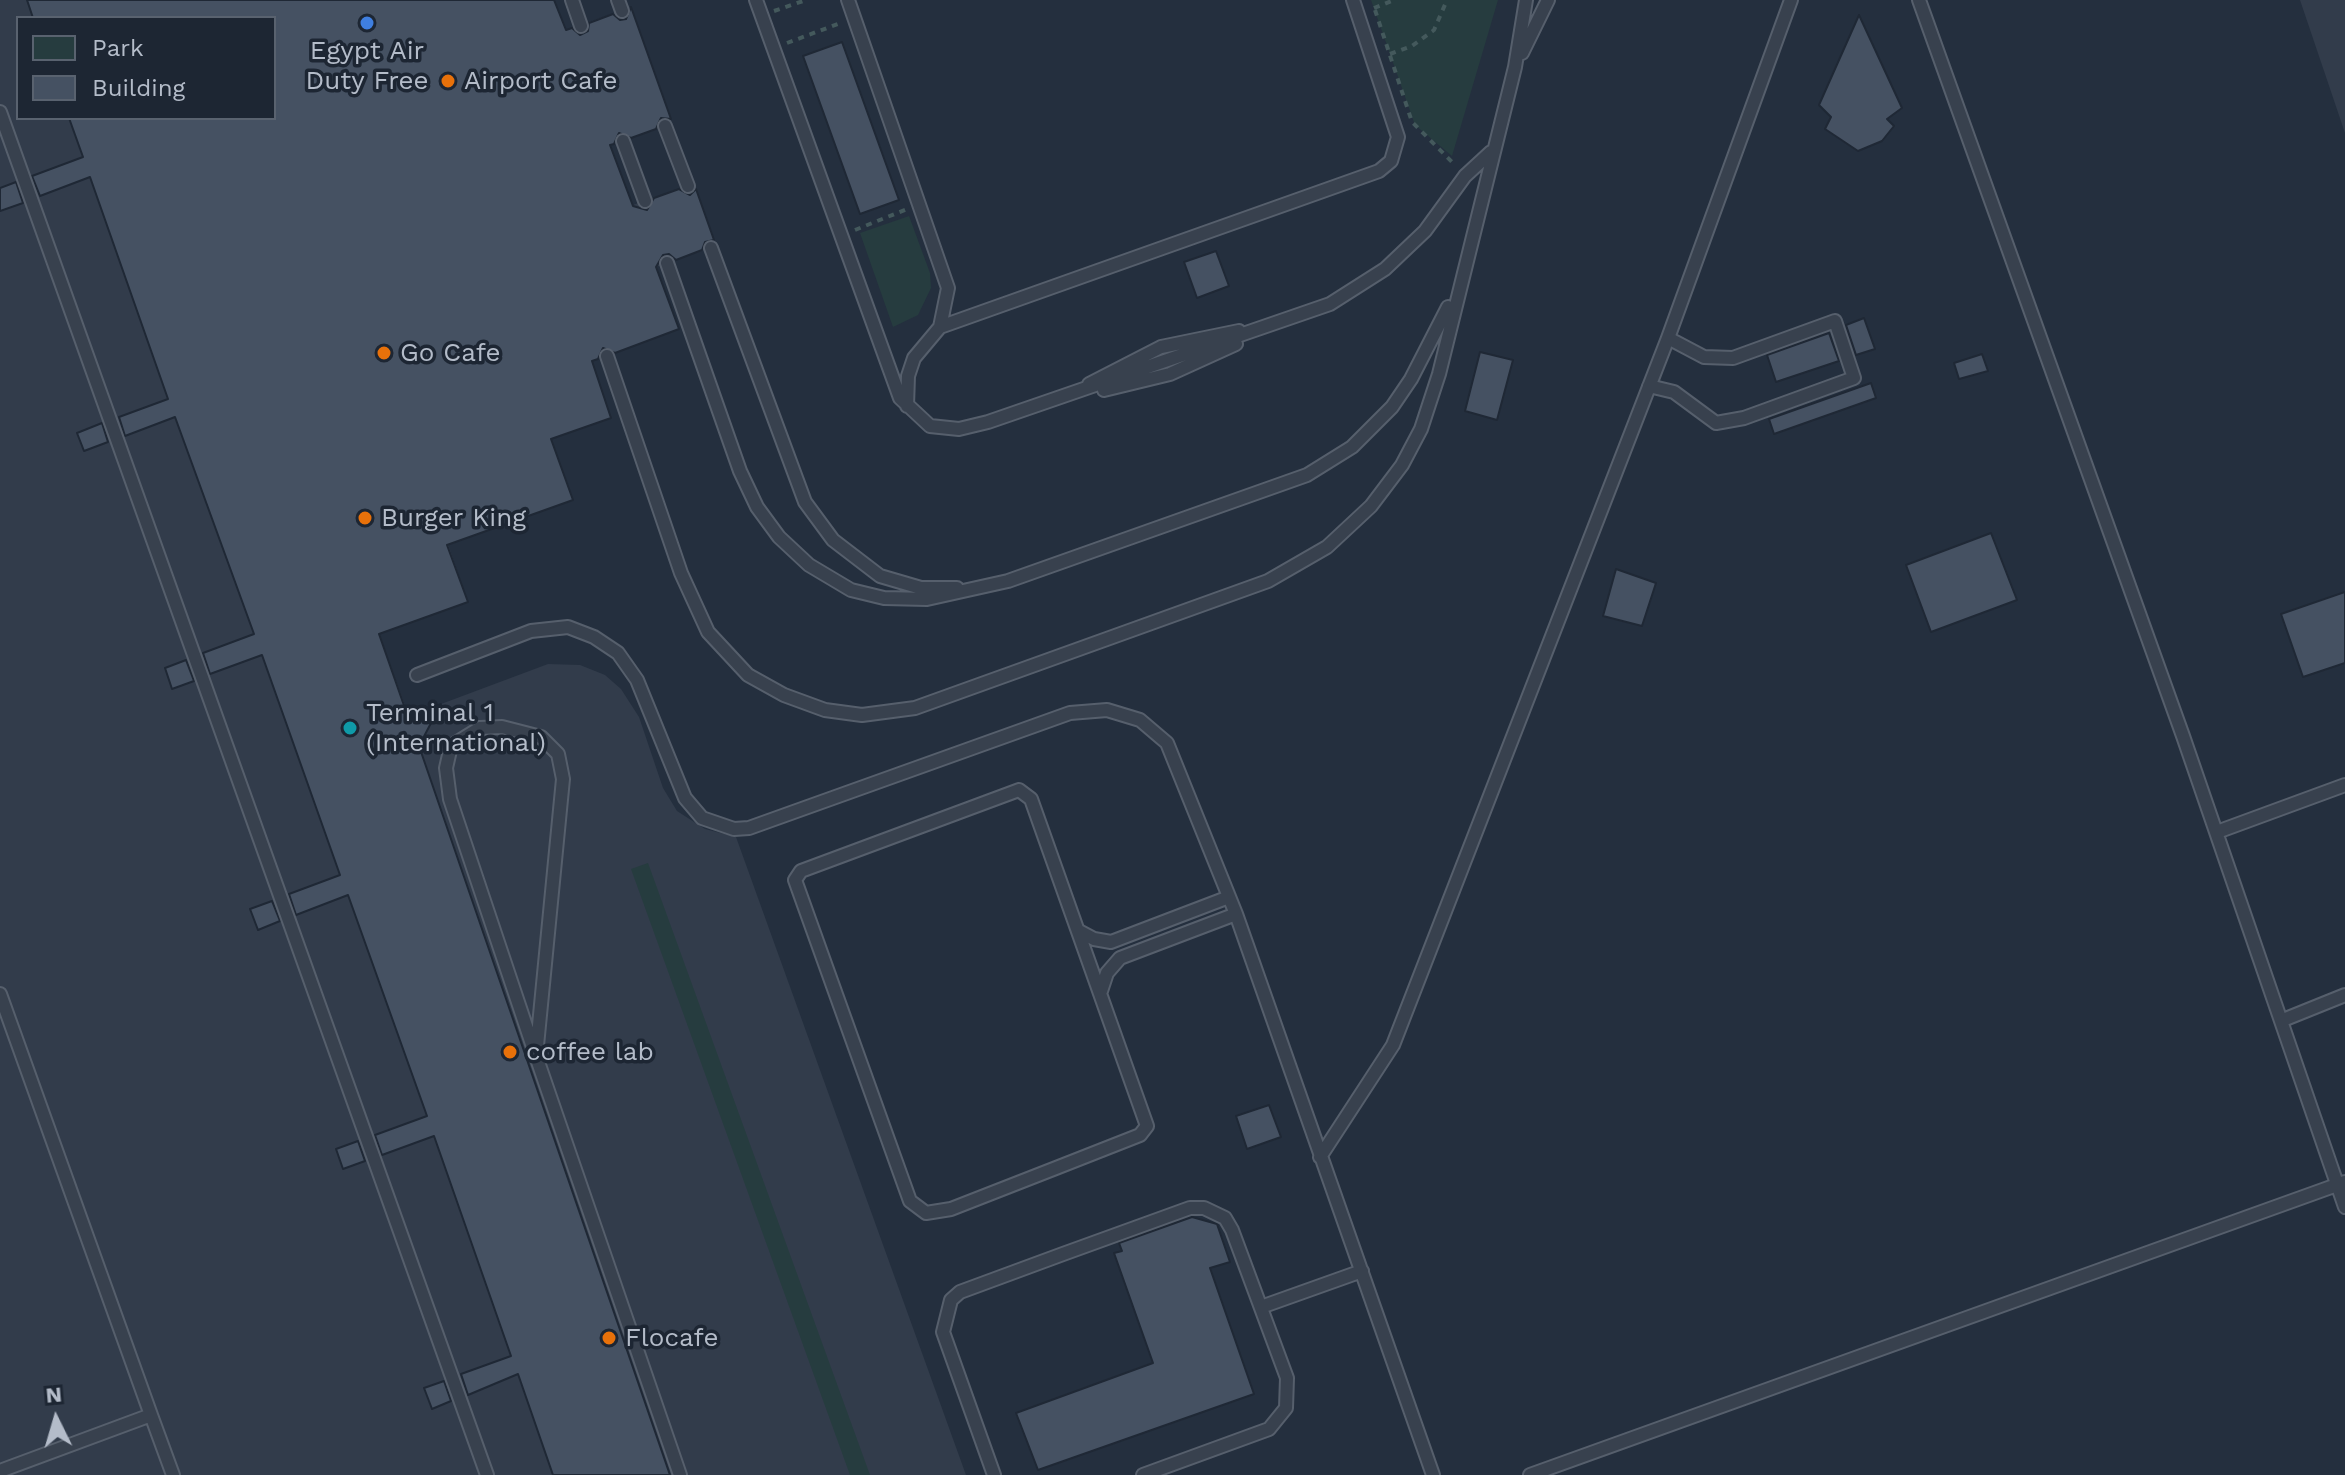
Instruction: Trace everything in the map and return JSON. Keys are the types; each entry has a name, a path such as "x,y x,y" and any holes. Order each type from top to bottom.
{"lane":[{"path":"572,0 581,26"},
{"path":"756,0 900,398 930,426 959,429 1073,394 1330,304 1385,269 1425,231 1465,176 1491,152"},
{"path":"848,0 948,288 940,327 914,358 908,376 907,406"},
{"path":"940,327 1379,171 1391,161 1398,137 1353,0"},
{"path":"607,356 681,573 708,632 748,675 784,695 825,710 862,715 889,714 915,708 1268,581 1327,547 1371,506 1402,465 1421,429 1439,374 1491,152 1515,67 1526,0"},
{"path":"1515,67 1548,0"},
{"path":"1320,1157 1393,1045 1668,338 1791,0"},
{"path":"1919,0 2341,1183 2345,1207"},
{"path":"0,112 487,1475"},
{"path":"665,126 688,186"},
{"path":"623,141 645,201"},
{"path":"711,248 805,502 833,540 880,576 921,588 1008,581"},
{"path":"667,263 740,471 757,507 779,537 809,565 851,590 884,598 927,599 1008,581 1307,475 1352,447 1392,407 1411,379 1459,283"},
{"path":"1649,386 1674,392 1716,423 1744,418 1854,378 1835,321 1733,358 1704,357 1668,338"},
{"path":"417,675 531,631 568,627 594,637 618,653 637,680 685,798 702,818 734,829 749,828 1070,713 1107,710 1140,720 1167,743 1236,914 1433,1475"},
{"path":"536,1056 563,779 558,754 541,737 502,727 480,728 451,746 446,768 450,799 536,1056 680,1475"},
{"path":"2217,832 2345,785"},
{"path":"1019,790 1031,799 1079,931 1148,1121 1145,1132 974,1201 926,1213 910,1201 795,880 801,871 1019,790"},
{"path":"1079,931 1094,939 1111,942 1229,897"},
{"path":"1101,991 1107,973 1120,958 1236,914"},
{"path":"0,994 173,1475"},
{"path":"2283,1020 2345,995"},
{"path":"1537,1474 2341,1183"},
{"path":"994,1475 943,1332 947,1310 960,1292 1190,1208 1204,1208 1225,1218 1232,1230 1287,1378 1289,1393 1280,1418 1269,1429 1143,1475"},
{"path":"1261,1307 1362,1271"},
{"path":"0,1471 151,1415"}],"path":[{"path":"762,15 806,0"},
{"path":"1371,0 1412,122 1465,176"},
{"path":"1374,8 1394,0"},
{"path":"1390,54 1423,40 1434,30 1447,0"},
{"path":"774,47 855,18"},
{"path":"842,235 920,204"}],"shaded area":[{"path":"0,0 554,0 566,30 631,7 672,123 610,146 633,205 694,183 716,246 656,267 679,329 592,361 611,418 551,439 573,500 448,544 468,602 379,634 409,716 548,664 580,665 605,675 621,689 639,717 663,788 677,811 705,829 736,837 966,1475 0,1475"},
{"path":"2300,0 2345,0 2345,133"}],"green space":[{"path":"1371,0 1498,0 1452,156 1415,125"},
{"path":"909,216 930,273 931,288 918,315 893,327 860,233"},
{"path":"648,863 870,1475 850,1475 631,869"}],"building":[{"name":"Terminal 1 (International)","path":"27,0 554,0 566,30 572,28 580,35 588,31 589,23 613,14 620,20 626,19 631,7 671,119 661,118 656,129 631,138 619,133 614,144 610,145 633,206 647,210 654,198 679,189 690,195 696,189 714,240 705,242 702,250 676,260 669,254 663,255 656,267 679,329 615,353 603,348 598,359 592,361 611,418 551,439 573,500 447,545 468,602 379,634 408,717 441,704 419,746 670,1475 553,1475 518,1374 468,1395 461,1374 511,1356 434,1136 382,1155 375,1135 427,1116 348,895 296,915 289,894 340,875 262,655 210,674 203,653 254,634 175,417 125,436 119,417 168,399 90,177 40,196 32,176 83,157 70,120 276,120 276,16 32,16"},
{"path":"1859,15 1902,108 1887,119 1894,126 1882,141 1858,151 1825,129 1831,117 1819,105"},
{"path":"842,42 899,200 860,214 803,56"},
{"path":"16,182 23,203 0,211 0,188"},
{"path":"1216,251 1229,286 1197,298 1184,262"},
{"path":"1864,318 1875,349 1856,355 1846,325"},
{"path":"1829,333 1839,361 1776,382 1767,355"},
{"path":"1480,352 1513,360 1497,420 1465,411"},
{"path":"1982,354 1988,371 1959,379 1954,363"},
{"path":"1871,383 1876,398 1774,434 1769,419"},
{"path":"102,423 108,442 84,451 77,433"},
{"path":"1991,533 2017,600 1931,632 1906,565"},
{"path":"1616,569 1656,583 1642,626 1603,616"},
{"path":"2345,592 2345,663 2303,677 2281,614"},
{"path":"186,660 194,681 172,689 165,668"},
{"path":"272,901 280,921 258,930 250,909"},
{"path":"1269,1105 1281,1137 1247,1149 1236,1116"},
{"path":"358,1141 365,1161 343,1169 336,1149"},
{"path":"1192,1217 1217,1224 1230,1262 1210,1268 1254,1394 1038,1470 1016,1413 1153,1363 1114,1253 1122,1251 1119,1243"},
{"path":"444,1381 451,1401 432,1409 424,1388"}],"place":[{"name":"Egypt Air Duty Free","path":"367,23"},
{"name":"Airport Cafe","path":"448,81"},
{"name":"Go Cafe","path":"384,353"},
{"name":"Burger King","path":"365,518"},
{"name":"Terminal 1 (International)","path":"350,728"},
{"name":"coffee lab","path":"510,1052"},
{"name":"Flocafe","path":"609,1338"}]}
